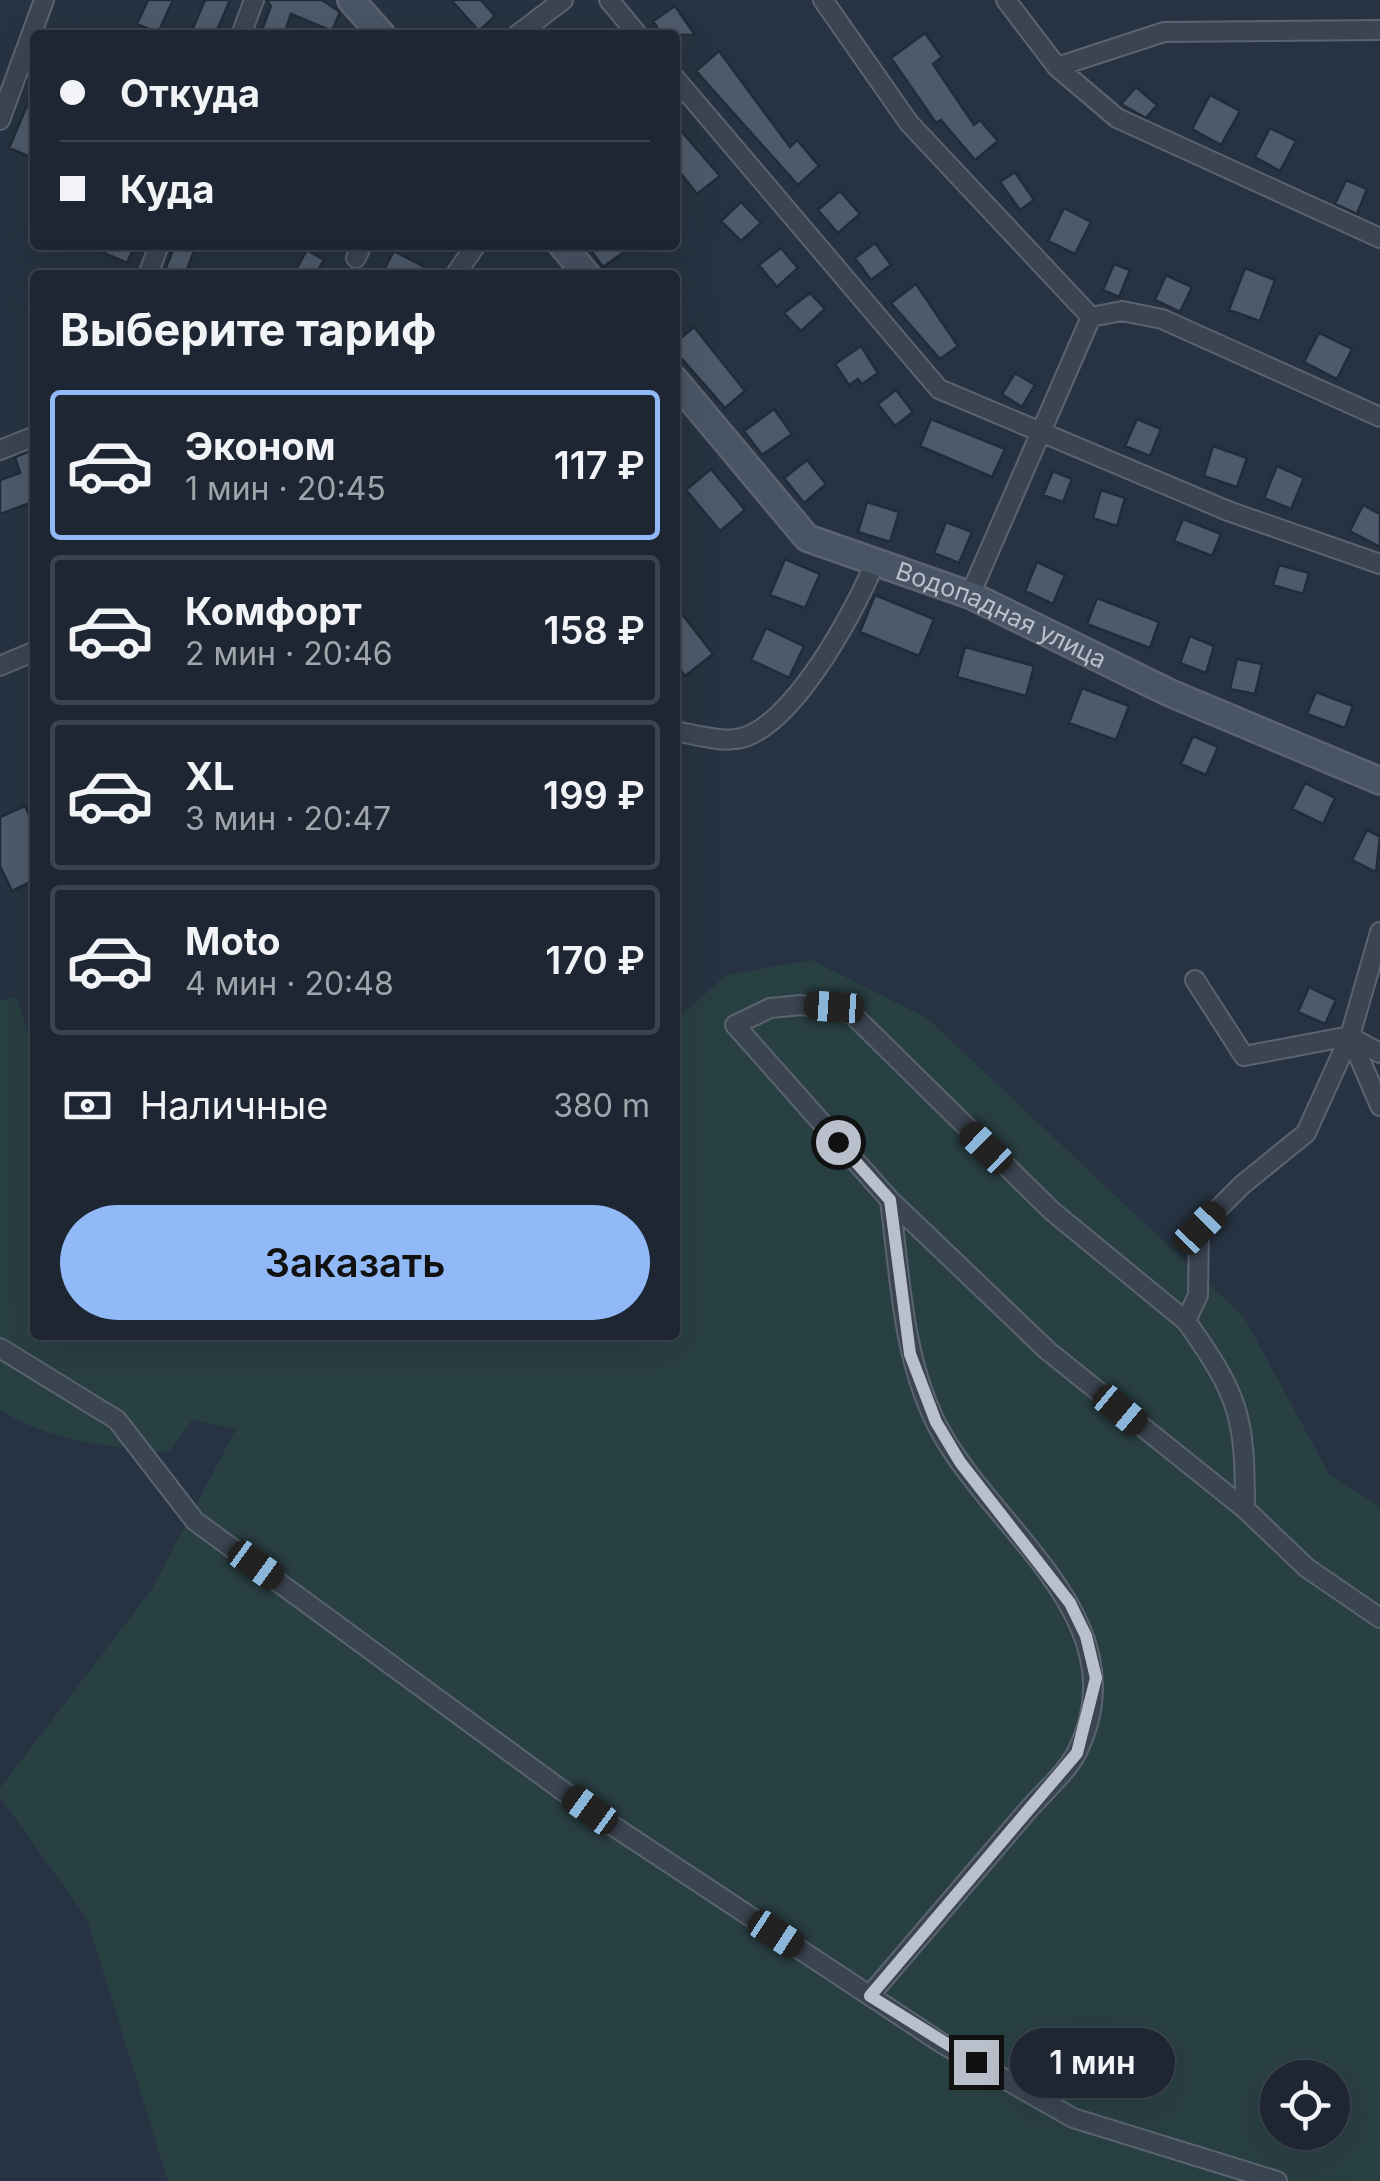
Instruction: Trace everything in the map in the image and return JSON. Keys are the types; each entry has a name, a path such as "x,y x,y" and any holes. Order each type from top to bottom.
{"street":[{"path":"33,30 44,0"},
{"path":"242,30 254,0"},
{"path":"350,0 377,30"},
{"path":"524,30 563,0"},
{"path":"608,0 634,30"},
{"path":"823,0 909,123 1090,317"},
{"path":"1006,0 1057,67 1117,118 1380,238"},
{"path":"1057,67 1164,32 1380,30"},
{"path":"0,120 30,38"},
{"path":"680,84 939,389 1228,511 1380,564"},
{"path":"566,250 583,270"},
{"path":"1090,317 1122,312 1162,319 1380,417"},
{"path":"970,595 1090,317"},
{"name":"Водопадная улица","path":"680,386 807,538 970,595 1170,693 1380,782"},
{"path":"0,450 30,438"},
{"path":"680,731 736,740 771,723 830,650 859,603 875,562"},
{"path":"0,666 30,653"},
{"path":"1186,1321 1198,1295 1200,1228 1242,1185 1306,1133 1350,1036 1380,932"},
{"path":"1195,980 1244,1056 1350,1036 1380,1053"},
{"path":"1245,1509 1240,1410 1226,1377 1186,1321 1052,1211 851,1013 817,1006 770,1008 735,1025 890,1200 1048,1351 1245,1509 1307,1568 1380,1618"},
{"path":"1350,1036 1380,1106"},
{"path":"870,1996 1077,1753 1096,1678 1086,1636 1070,1603 960,1462 936,1422 910,1354 890,1200"},
{"path":"0,1348 117,1420 195,1521 590,1810 943,2044 1073,2118 1278,2181"}],"green space":[{"path":"811,960 927,1018 1244,1317 1329,1474 1380,1507 1380,2181 168,2181 87,1919 0,1797 0,1788 152,1589 236,1429 192,1420 169,1452 60,1436 0,1410 0,1001 16,997 30,1038 30,1340 680,1340 680,1016 727,975"}],"building":[{"path":"148,0 173,0 159,30 137,24"},
{"path":"205,0 230,0 217,30 192,30"},
{"path":"266,0 322,0 340,12 332,30 291,14 286,30 262,30 271,6"},
{"path":"451,0 481,0 495,16 478,30"},
{"path":"675,6 695,35 659,30 653,21"},
{"path":"925,33 942,57 933,64 974,125 980,120 998,141 975,160 941,120 936,123 891,58"},
{"path":"719,51 790,147 797,140 819,166 798,185 696,71"},
{"path":"1136,87 1157,105 1146,118 1121,104"},
{"path":"1210,95 1240,111 1221,145 1192,129"},
{"path":"30,99 30,157 9,148"},
{"path":"1270,128 1296,141 1280,171 1255,157"},
{"path":"680,130 720,176 697,194 680,172"},
{"path":"1015,172 1034,200 1020,210 1000,182"},
{"path":"1346,180 1367,189 1357,214 1335,204"},
{"path":"840,191 860,214 838,233 818,210"},
{"path":"741,202 761,223 741,241 721,221"},
{"path":"1064,208 1091,222 1075,254 1048,241"},
{"path":"875,243 891,265 871,280 855,258"},
{"path":"781,248 798,268 777,287 759,265"},
{"path":"97,250 133,250 127,263"},
{"path":"173,250 194,250 187,270 165,270"},
{"path":"307,250 324,260 318,270 296,269"},
{"path":"591,250 627,250 603,267"},
{"path":"394,251 430,270 384,270"},
{"path":"1114,264 1130,270 1119,297 1103,290"},
{"path":"1245,268 1275,280 1260,321 1229,310"},
{"path":"1166,275 1192,287 1180,312 1155,300"},
{"path":"916,284 958,346 940,359 891,303"},
{"path":"810,293 825,309 801,331 784,313"},
{"path":"694,327 745,391 725,408 680,357 680,339"},
{"path":"1319,333 1352,349 1337,379 1304,362"},
{"path":"861,346 878,373 862,384 858,379 849,385 835,364"},
{"path":"1015,373 1035,385 1022,407 1002,394"},
{"path":"896,390 913,412 895,426 878,404"},
{"path":"774,409 792,434 762,455 744,431"},
{"path":"931,419 1005,449 992,477 920,446"},
{"path":"1137,419 1161,429 1150,456 1125,446"},
{"path":"1213,446 1247,458 1237,487 1204,476"},
{"path":"30,451 30,503 0,514 0,480 20,473 15,457"},
{"path":"807,460 826,484 804,503 784,478"},
{"path":"1277,466 1304,478 1291,509 1264,498"},
{"path":"711,469 745,510 720,531 686,490"},
{"path":"1053,471 1072,479 1063,502 1043,495"},
{"path":"1101,490 1125,498 1117,526 1093,518"},
{"path":"867,502 899,512 890,542 858,532"},
{"path":"1363,505 1380,514 1380,547 1350,531"},
{"path":"1183,519 1221,534 1212,556 1174,541"},
{"path":"946,522 972,532 959,563 934,553"},
{"path":"785,559 820,574 805,608 770,595"},
{"path":"1037,562 1065,575 1053,604 1025,591"},
{"path":"1279,565 1309,573 1303,594 1273,585"},
{"path":"875,595 934,619 919,656 860,632"},
{"path":"1097,598 1159,622 1150,648 1087,624"},
{"path":"680,611 713,654 685,676 680,670"},
{"path":"766,628 804,646 789,678 751,660"},
{"path":"1190,636 1214,646 1206,673 1180,663"},
{"path":"965,647 1034,666 1026,696 957,677"},
{"path":"1237,659 1262,664 1255,694 1230,689"},
{"path":"1082,688 1129,706 1116,740 1069,723"},
{"path":"1316,692 1353,706 1345,728 1307,714"},
{"path":"1193,736 1218,747 1206,775 1181,764"},
{"path":"1305,783 1335,798 1323,824 1292,809"},
{"path":"25,806 30,817 30,882 12,891 0,866 0,817"},
{"path":"1367,830 1380,837 1376,872 1352,860"},
{"path":"1309,987 1336,1000 1325,1024 1298,1012"}],"route":[{"path":"838,1142 890,1200 910,1354 936,1422 960,1462 1070,1603 1086,1636 1096,1678 1077,1753 870,1996 976,2062"}]}
